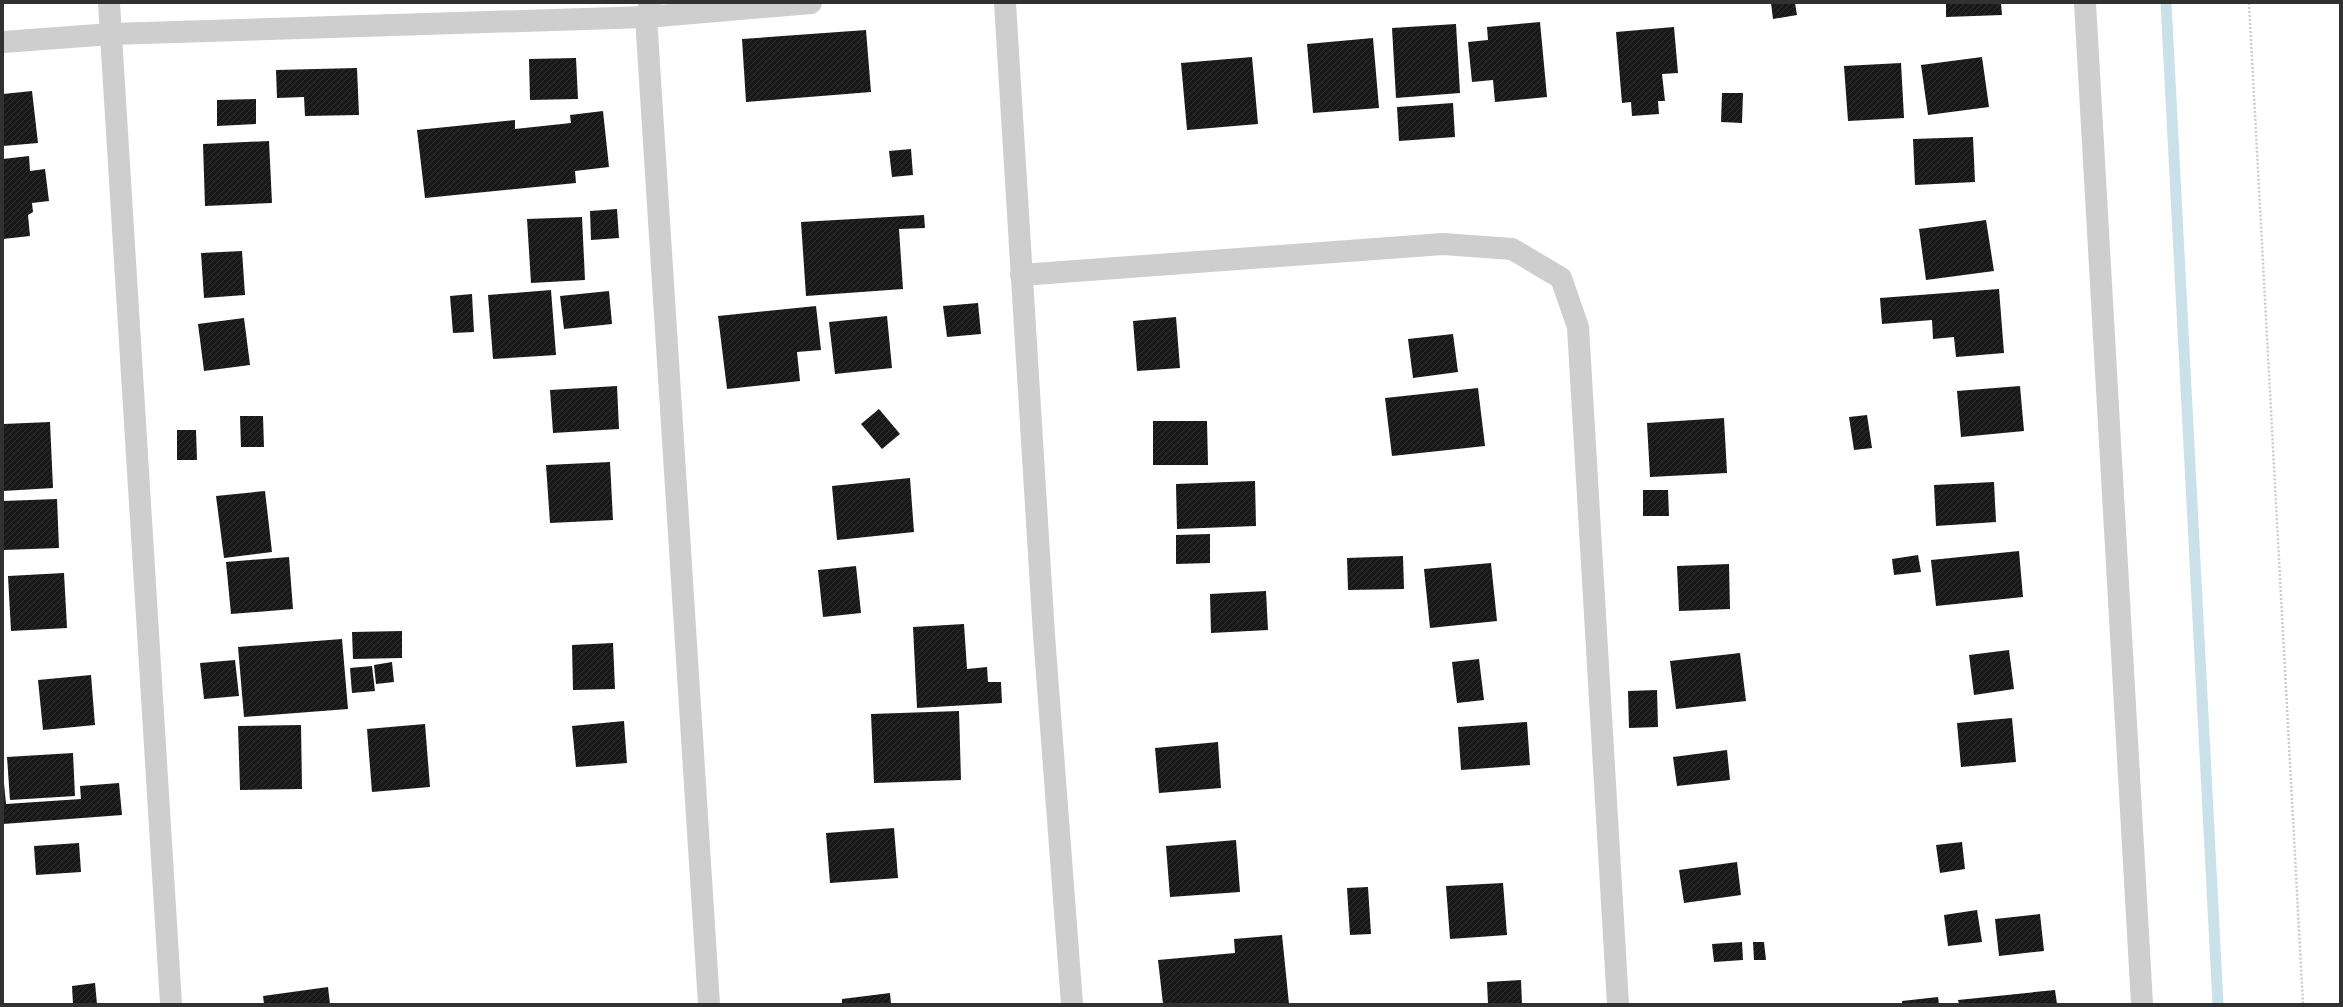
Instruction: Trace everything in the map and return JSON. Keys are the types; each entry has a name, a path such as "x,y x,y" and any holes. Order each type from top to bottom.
{"street":[{"path":"109,3 171,1004"},
{"path":"3,42 111,34 811,3"},
{"path":"1004,3 1044,635 1072,1004"},
{"path":"2085,3 2142,1004"},
{"path":"648,10 709,1004"},
{"path":"1021,275 1443,244 1512,249 1561,278 1578,327 1618,1004"}],"path":[{"path":"2249,3 2303,1004"}],"building":[{"path":"1771,3 1795,3 1797,15 1773,19"},
{"path":"1946,3 2001,3 2002,15 1946,17"},
{"path":"1540,22 1547,97 1495,102 1493,80 1472,82 1468,42 1488,40 1487,27"},
{"path":"1456,24 1460,93 1396,98 1392,28"},
{"path":"1674,27 1678,73 1662,74 1665,101 1658,101 1659,114 1632,116 1631,102 1622,103 1616,32"},
{"path":"866,30 871,92 746,102 742,39"},
{"path":"1373,38 1379,108 1313,113 1307,44"},
{"path":"1252,57 1258,124 1187,130 1181,63"},
{"path":"1982,57 1989,107 1928,115 1921,65"},
{"path":"576,58 578,99 530,100 529,59"},
{"path":"1901,63 1904,118 1848,121 1844,66"},
{"path":"357,68 359,115 305,116 304,97 277,98 276,70"},
{"path":"32,91 38,143 3,146 3,94"},
{"path":"1722,93 1743,93 1742,123 1721,122"},
{"path":"256,99 256,124 217,126 217,100"},
{"path":"1453,103 1455,137 1399,141 1397,107"},
{"path":"603,111 609,167 575,171 576,183 425,198 417,130 515,120 515,129 571,123 570,115"},
{"path":"1973,137 1975,182 1915,185 1913,139"},
{"path":"269,141 272,203 205,206 203,144"},
{"path":"911,149 913,175 892,177 889,151"},
{"path":"29,156 30,171 45,169 49,201 32,203 33,212 28,215 30,236 3,239 3,159"},
{"path":"617,209 619,238 591,240 590,211"},
{"path":"924,215 925,228 899,229 903,289 806,296 801,222"},
{"path":"582,217 585,280 531,283 527,219"},
{"path":"1986,220 1994,271 1926,280 1919,229"},
{"path":"242,251 245,295 204,298 201,253"},
{"path":"1999,289 2004,353 1956,357 1954,337 1933,339 1932,320 1882,324 1880,298"},
{"path":"551,290 556,355 493,359 488,295"},
{"path":"609,291 612,324 564,329 560,296"},
{"path":"472,294 474,332 453,333 450,296"},
{"path":"978,303 981,334 947,337 943,306"},
{"path":"816,306 821,350 797,352 800,381 727,389 718,316"},
{"path":"887,316 892,368 835,374 829,322"},
{"path":"1176,317 1180,368 1137,371 1133,321"},
{"path":"244,318 250,365 204,371 198,324"},
{"path":"1453,334 1458,372 1413,378 1408,339"},
{"path":"617,386 619,429 553,433 550,390"},
{"path":"2020,386 2024,431 1961,437 1957,391"},
{"path":"1478,388 1485,446 1392,456 1385,398"},
{"path":"879,409 900,434 882,449 861,424"},
{"path":"1867,415 1872,448 1854,450 1849,417"},
{"path":"240,416 263,416 264,447 241,447"},
{"path":"1724,418 1727,473 1650,477 1647,423"},
{"path":"1153,421 1207,421 1208,465 1153,465"},
{"path":"50,422 53,488 3,491 3,424"},
{"path":"177,430 196,430 197,460 177,460"},
{"path":"610,462 613,520 550,523 546,465"},
{"path":"910,478 914,532 837,540 832,486"},
{"path":"1255,481 1256,526 1177,529 1176,484"},
{"path":"1994,482 1996,522 1936,526 1934,485"},
{"path":"1643,490 1668,490 1669,516 1643,516"},
{"path":"265,491 272,552 224,558 216,496"},
{"path":"57,499 59,548 3,550 3,501"},
{"path":"1210,534 1210,563 1176,564 1176,535"},
{"path":"2019,551 2023,597 1936,606 1931,560"},
{"path":"1918,555 1921,572 1894,575 1892,559"},
{"path":"1403,556 1404,589 1348,590 1347,558"},
{"path":"289,557 293,609 231,614 226,562"},
{"path":"1491,563 1497,621 1430,628 1424,569"},
{"path":"1729,564 1730,609 1679,611 1677,566"},
{"path":"856,566 861,613 823,617 818,570"},
{"path":"64,573 67,628 11,631 8,576"},
{"path":"1266,591 1268,630 1211,633 1210,594"},
{"path":"964,624 967,669 987,667 988,682 1001,682 1002,703 917,708 913,627"},
{"path":"402,631 402,658 353,659 352,632"},
{"path":"342,639 348,709 244,717 238,647"},
{"path":"613,643 615,689 573,690 572,645"},
{"path":"2009,650 2014,689 1974,695 1969,655"},
{"path":"1740,653 1746,701 1676,709 1670,661"},
{"path":"1479,659 1484,700 1457,703 1452,662"},
{"path":"235,660 239,696 204,699 200,663"},
{"path":"392,662 394,682 376,684 374,665"},
{"path":"372,666 375,691 352,693 350,668"},
{"path":"91,675 95,725 43,730 38,680"},
{"path":"1657,690 1658,727 1629,728 1628,691"},
{"path":"959,711 961,780 874,783 871,714"},
{"path":"2012,718 2016,762 1961,767 1957,723"},
{"path":"624,721 627,763 576,767 572,726"},
{"path":"1527,722 1530,765 1461,770 1458,727"},
{"path":"425,724 430,787 372,792 367,729"},
{"path":"301,725 302,789 240,790 238,726"},
{"path":"1218,742 1221,788 1159,793 1155,748"},
{"path":"1727,750 1730,780 1677,786 1673,757"},
{"path":"73,753 75,796 10,800 7,757"},
{"path":"3,773 6,804 81,799 80,786 119,783 122,815 3,824"},
{"path":"894,828 898,878 830,883 826,833"},
{"path":"1236,840 1240,892 1170,897 1166,846"},
{"path":"1962,842 1965,869 1940,873 1936,845"},
{"path":"79,843 81,872 36,875 34,846"},
{"path":"1737,862 1741,895 1684,903 1679,870"},
{"path":"1503,883 1507,935 1450,939 1446,886"},
{"path":"1368,887 1371,934 1350,935 1347,888"},
{"path":"1977,910 1982,942 1948,946 1944,915"},
{"path":"2040,914 2044,951 1999,956 1995,919"},
{"path":"1282,935 1289,1004 1163,1004 1158,960 1235,953 1234,939"},
{"path":"1742,942 1743,960 1714,962 1712,944"},
{"path":"1753,942 1764,942 1766,960 1754,960"},
{"path":"1521,980 1522,1004 1488,1004 1487,982"},
{"path":"95,983 97,1004 73,1004 72,986"},
{"path":"328,987 330,1004 264,1004 263,996"},
{"path":"2055,990 2057,1004 1959,1004 1958,1000"},
{"path":"890,993 891,1004 842,1004 842,999"},
{"path":"1938,997 1939,1004 1902,1004 1902,1001"}],"waterway":[{"path":"2166,3 2218,1004"}]}
